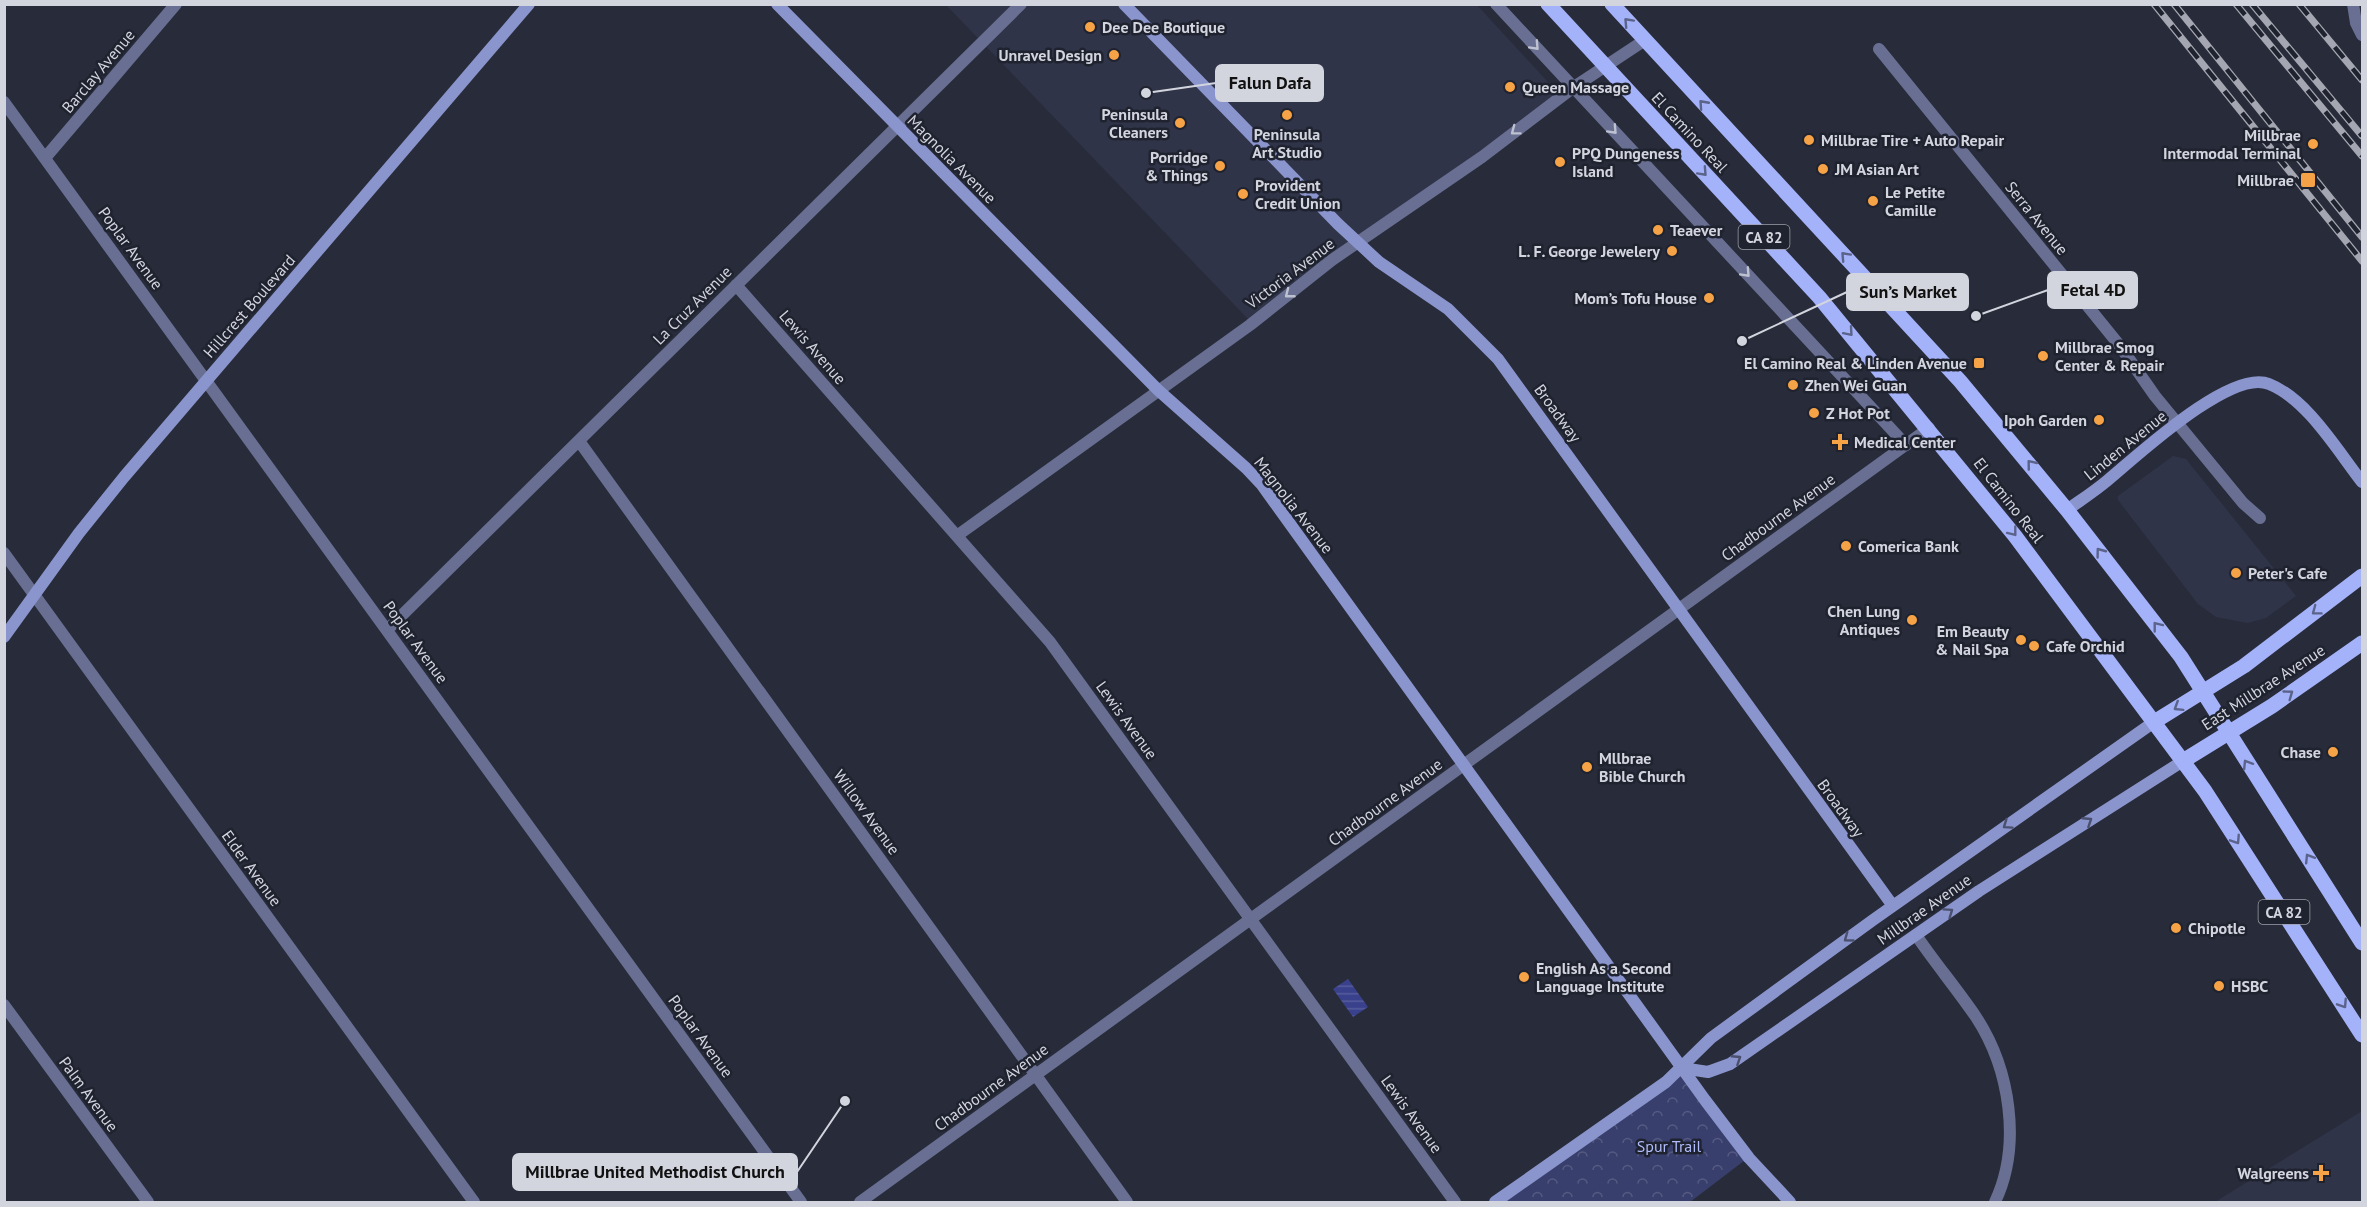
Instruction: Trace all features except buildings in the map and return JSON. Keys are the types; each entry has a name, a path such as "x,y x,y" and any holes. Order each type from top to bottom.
{"main road":[{"name":"El Camino Real","path":"1548,4 1819,297 1929,428 2051,582 2183,761 2362,1035"},
{"name":"El Camino Real","path":"1612,4 1960,381 2067,510 2181,657 2362,943"},
{"name":"East Millbrae Avenue","path":"2154,722 2244,666 2362,576"},
{"name":"East Millbrae Avenue","path":"2183,761 2362,643"}],"street":[{"name":"Barclay Avenue","path":"45,158 176,4"},
{"name":"Hillcrest Boulevard","path":"4,637 34,594 118,485 529,4"},
{"name":"Magnolia Avenue","path":"777,4 1158,390 1262,485 1682,1068 1749,1158 1790,1203"},
{"name":"La Cruz Avenue","path":"387,630 1021,4"},
{"name":"Broadway","path":"1124,4 1379,262 1448,309 1498,359 1893,906"},
{"path":"1496,4 1906,445"},
{"path":"2353,4 2356,23 2362,35"},
{"name":"Victoria Avenue","path":"958,535 1358,242 1482,157 1574,87 1606,68 1645,40"},
{"name":"Serra Avenue","path":"1879,50 2120,346 2178,423 2243,503 2260,518"},
{"name":"Poplar Avenue","path":"4,102 801,1203"},
{"name":"Lewis Avenue","path":"736,285 1050,642 1455,1203"},
{"name":"Linden Avenue","path":"2067,510 2178,423 2222,392 2247,382 2266,382 2288,393 2362,482"},
{"name":"Chadbourne Avenue","path":"860,1203 1929,428"},
{"name":"Willow Avenue","path":"579,441 1127,1203"},
{"name":"Elder Avenue","path":"4,553 474,1203"},
{"name":"Millbrae Avenue","path":"1495,1203 1682,1068 1711,1038 2154,722"},
{"name":"Millbrae Avenue","path":"1682,1068 1707,1072 1730,1064 1979,891 2183,761"},
{"path":"1916,935 1977,1019 1993,1050 2004,1081 2010,1119 2008,1158 1995,1203"},
{"name":"Palm Avenue","path":"4,1005 148,1203"}],"shaded area":[{"path":"946,5 1477,5 1560,95 1248,319"},
{"path":"2173,456 2186,459 2296,596 2266,618 2248,623 2216,617 2198,604 2118,500 2118,496"},
{"path":"1348,979 1368,1007 1353,1017 1333,989"},
{"path":"2362,1111 2362,1202 2215,1202"}],"green space":[{"name":"Spur Trail","path":"1682,1068 1749,1157 1690,1202 1496,1202"}],"railway":[{"path":"2154,4 2362,261"},
{"path":"2174,4 2362,237"},
{"path":"2236,4 2362,156"},
{"path":"2252,4 2362,136"},
{"path":"2299,4 2362,80"}],"place":[{"name":"Dee Dee Boutique","path":"1090,27"},
{"name":"Unravel Design","path":"1114,55"},
{"name":"Queen Massage","path":"1510,87"},
{"name":"Falun Dafa","path":"1146,93"},
{"name":"Peninsula Art Studio","path":"1287,115"},
{"name":"Peninsula Cleaners","path":"1180,123"},
{"name":"Millbrae Tire + Auto Repair","path":"1809,140"},
{"name":"Millbrae Intermodal Terminal","path":"2313,144"},
{"name":"PPQ Dungeness Island","path":"1560,162"},
{"name":"Porridge & Things","path":"1220,166"},
{"name":"JM Asian Art","path":"1823,169"},
{"name":"Millbrae","path":"2308,180"},
{"name":"Provident Credit Union","path":"1243,194"},
{"name":"Le Petite Camille","path":"1873,201"},
{"name":"Teaever","path":"1658,230"},
{"name":"L. F. George Jewelery","path":"1672,251"},
{"name":"Mom’s Tofu House","path":"1709,298"},
{"name":"Fetal 4D","path":"1976,316"},
{"name":"Sun’s Market","path":"1742,341"},
{"name":"Millbrae Smog Center & Repair","path":"2043,356"},
{"name":"El Camino Real & Linden Avenue","path":"1979,363"},
{"name":"Zhen Wei Guan","path":"1793,385"},
{"name":"Z Hot Pot","path":"1814,413"},
{"name":"Ipoh Garden","path":"2099,420"},
{"name":"Medical Center","path":"1840,442"},
{"name":"Comerica Bank","path":"1846,546"},
{"name":"Peter's Cafe","path":"2236,573"},
{"name":"Chen Lung Antiques","path":"1912,620"},
{"name":"Em Beauty & Nail Spa","path":"2021,640"},
{"name":"Cafe Orchid","path":"2034,646"},
{"name":"Chase","path":"2333,752"},
{"name":"Mllbrae Bible Church","path":"1587,767"},
{"name":"Chipotle","path":"2176,928"},
{"name":"English As a Second Language Institute","path":"1524,977"},
{"name":"HSBC","path":"2219,986"},
{"name":"Millbrae United Methodist Church","path":"845,1101"},
{"name":"Walgreens","path":"2321,1173"}]}
